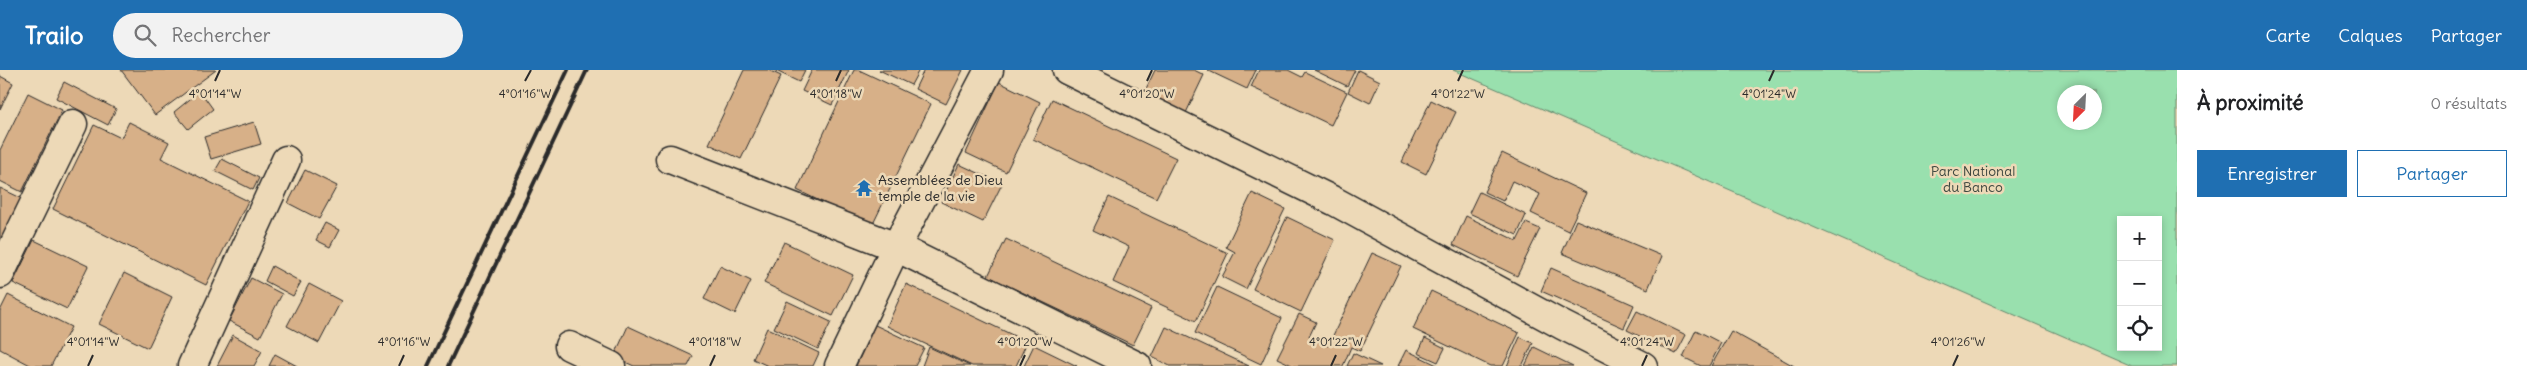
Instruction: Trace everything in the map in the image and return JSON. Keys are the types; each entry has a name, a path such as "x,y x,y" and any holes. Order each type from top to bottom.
{"street":[{"path":"839,366 896,246 989,70"},
{"path":"1067,70 1334,202 1562,325 1643,366"},
{"path":"0,274 73,124"},
{"path":"670,159 896,246 1137,366"},
{"path":"192,366 286,160"},
{"path":"568,346 611,366"}],"green space":[{"name":"Parc National du Banco","path":"1453,70 2177,70 2177,366 2132,366"}],"building":[{"path":"121,70 216,70 155,115"},
{"path":"744,70 768,70 781,76 741,159 709,144"},
{"path":"774,70 805,70 799,82"},
{"path":"812,70 849,70 832,105 802,91"},
{"path":"854,70 859,70 931,104 872,226 797,190"},
{"path":"879,70 919,70 911,85"},
{"path":"924,70 963,70 946,104 915,89"},
{"path":"1155,70 1194,70 1204,75 1185,115 1143,95"},
{"path":"1207,70 1256,70 1247,89"},
{"path":"1259,70 1288,70 1302,77 1305,72 1347,92 1331,125 1251,87"},
{"path":"1314,70 1355,70 1347,86"},
{"path":"1358,70 1380,81 1370,103 1348,92"},
{"path":"0,76 13,83 0,109"},
{"path":"64,82 116,109 108,125 56,98"},
{"path":"999,82 1040,102 1006,172 966,153"},
{"path":"200,91 213,109 188,129 174,112"},
{"path":"28,93 62,110 22,192 0,181 0,150"},
{"path":"1052,99 1176,158 1156,198 1033,139"},
{"path":"1431,100 1456,112 1426,174 1402,162"},
{"path":"129,122 169,142 161,158 248,201 206,285 53,209 94,125 121,138"},
{"path":"254,122 261,144 211,159 204,137"},
{"path":"1502,153 1586,193 1568,231 1531,213 1540,194 1512,181 1503,201 1484,192"},
{"path":"222,159 259,178 253,190 215,171"},
{"path":"959,164 1002,184 983,222 941,202"},
{"path":"305,170 337,186 319,219 288,203"},
{"path":"0,188 21,198 1,240 0,239"},
{"path":"1479,192 1526,215 1517,235 1469,213"},
{"path":"1252,193 1285,209 1246,289 1222,277 1235,252 1226,247"},
{"path":"1109,197 1228,253 1196,321 1113,282 1129,247 1093,230"},
{"path":"1466,216 1517,241 1526,223 1540,229 1517,276 1453,245"},
{"path":"1287,217 1335,240 1301,312 1253,289"},
{"path":"1576,220 1662,256 1648,289 1562,253"},
{"path":"325,223 339,230 330,247 316,240"},
{"path":"1006,239 1151,308 1133,345 988,276"},
{"path":"34,240 88,266 67,309 13,283"},
{"path":"784,242 853,275 833,316 764,283"},
{"path":"1372,253 1401,266 1360,351 1351,347 1343,366 1294,366 1277,358 1299,314 1316,322 1309,337 1328,346"},
{"path":"272,266 301,282 293,296 265,281"},
{"path":"720,266 751,281 735,314 704,299"},
{"path":"1551,268 1634,305 1624,328 1541,291"},
{"path":"124,273 172,297 148,348 99,324"},
{"path":"251,278 282,294 260,337 229,321"},
{"path":"309,284 341,301 319,343 287,326"},
{"path":"906,284 1027,342 1016,366 972,366 887,326"},
{"path":"1217,287 1282,318 1261,364 1195,333"},
{"path":"1431,291 1519,333 1503,366 1490,366 1413,329"},
{"path":"8,295 71,327 51,366 32,366 0,349 0,311"},
{"path":"787,301 831,322 818,349 774,328"},
{"path":"1637,311 1686,335 1676,354 1627,330"},
{"path":"875,325 924,348 915,366 856,366"},
{"path":"628,326 693,356 688,366 634,366 614,357"},
{"path":"1166,327 1249,366 1170,366 1152,357"},
{"path":"767,328 819,353 813,366 768,366 753,359"},
{"path":"1696,330 1721,343 1709,366 1701,366 1683,357"},
{"path":"1731,331 1794,366 1711,366"},
{"path":"233,335 262,351 254,366 217,366"},
{"path":"1520,337 1533,343 1522,366 1507,366"},
{"path":"1425,338 1445,348 1438,362 1418,353"},
{"path":"1034,345 1077,366 1024,366"},
{"path":"929,347 970,366 922,366"},
{"path":"1534,347 1573,366 1525,366"},
{"path":"1406,350 1439,366 1398,366"},
{"path":"1353,353 1381,366 1347,366"},
{"path":"275,354 297,366 269,366"}],"railway":[{"path":"428,366 568,70"},
{"path":"448,366 587,70"}],"place":[{"name":"Assemblées de Dieu temple de la vie","path":"864,188"}]}
